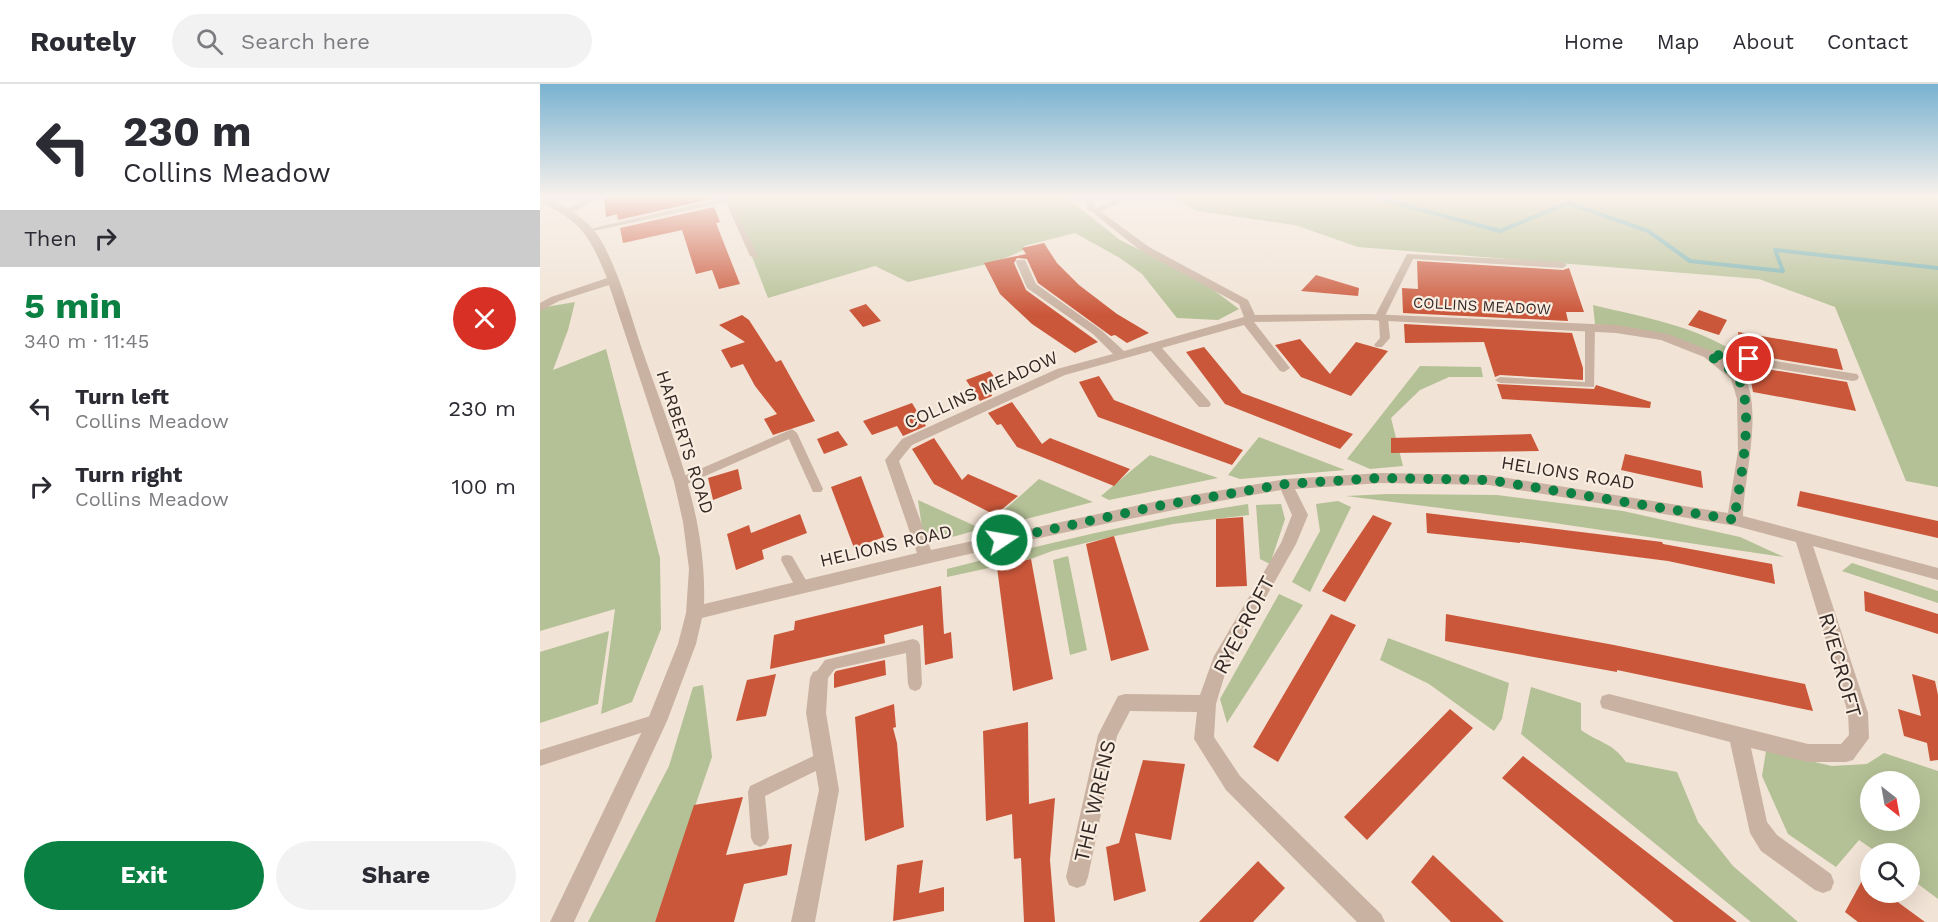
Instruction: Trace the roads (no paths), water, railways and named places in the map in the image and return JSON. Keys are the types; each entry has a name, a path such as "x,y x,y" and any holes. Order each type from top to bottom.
{"street":[{"name":"HARBERTS ROAD","path":"562,922 657,721 687,644 695,613 697,569 691,522 681,482 613,280 592,236"},
{"path":"1128,236 1145,249 1244,302 1249,320 1284,368"},
{"path":"1021,262 1030,286 1097,332 1122,355"},
{"path":"540,308 555,299 613,280"},
{"name":"COLLINS MEADOW","path":"926,557 892,460 902,446 979,408 1061,372 1249,320 1381,318 1616,328 1664,337 1708,354 1853,377"},
{"path":"1154,346 1204,404"},
{"name":"COLLINS MEADOW","path":"1708,354 1737,377 1744,399 1745,451 1736,520"},
{"name":"HELIONS ROAD","path":"695,613 926,557 1158,506 1286,484 1380,478 1489,480 1736,520 1938,574"},
{"name":"RYECROFT","path":"1286,484 1300,514 1288,544 1220,662 1208,704 1204,739 1233,783 1373,922"},
{"name":"RYECROFT","path":"1609,702 1808,753 1846,753 1859,738 1858,714 1802,537"},
{"path":"803,922 829,790 816,713 819,678"},
{"name":"THE WRENS","path":"1077,877 1108,735 1125,702 1208,704"},
{"path":"1739,737 1757,826 1769,843 1823,882"}],"lane":[{"path":"745,236 754,256"},
{"path":"1379,345 1385,338 1381,318 1410,256 1563,265"},
{"path":"1500,380 1590,385 1590,327"},
{"path":"681,482 792,433 817,489"},
{"path":"787,560 802,586"},
{"path":"819,678 830,664 913,645 915,684"},
{"path":"540,758 657,721"},
{"path":"760,838 756,792 824,759"}],"waterway":[{"path":"1655,236 1690,261 1783,271 1775,250 1938,268"}]}
